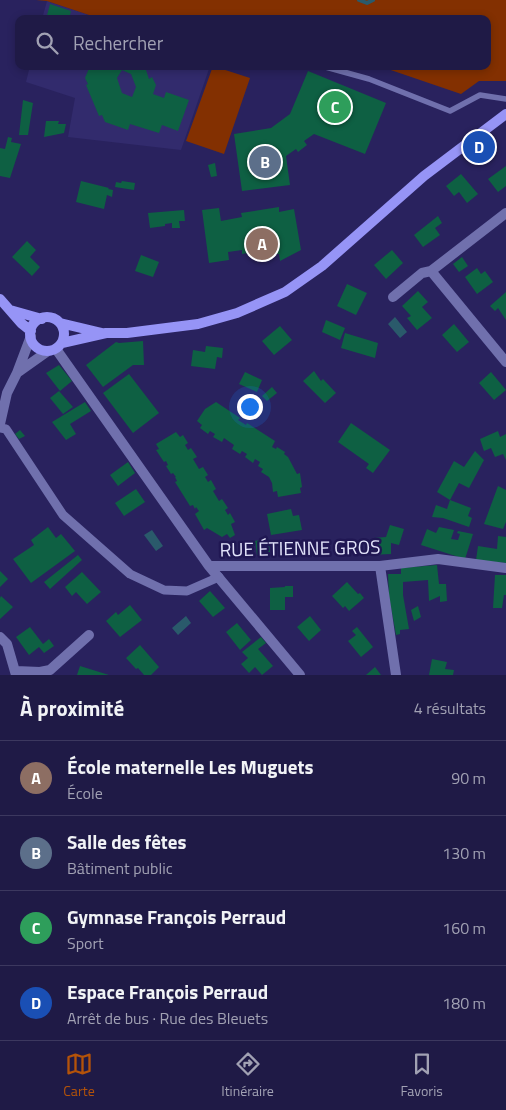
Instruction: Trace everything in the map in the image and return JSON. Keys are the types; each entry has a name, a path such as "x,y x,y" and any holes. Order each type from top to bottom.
{"main road":[{"path":"0,299 31,334 34,344 38,348 55,348 106,333 198,324 237,314 285,292 322,266 424,176 506,114"},
{"path":"10,310 42,318 50,318 60,323 106,333"},
{"path":"31,334 34,323 42,318"},
{"path":"55,348 64,333 60,323"}],"street":[{"path":"393,297 422,273 431,271 506,213"},
{"path":"431,271 506,362"},
{"path":"0,424 7,393 31,334"},
{"path":"16,373 55,348"},
{"name":"RUE ÉTIENNE GROS","path":"55,348 209,566 380,566 438,559 506,568"},
{"path":"0,428 6,429 63,515 130,574 164,590 187,592 219,577"},
{"path":"209,566 300,675"},
{"path":"380,566 396,675"},
{"path":"0,636 7,644 16,673 50,670 89,635"}],"lane":[{"path":"336,70 369,79 450,111 480,95 506,99"}],"shaded area":[{"path":"36,0 506,0 506,81 479,81 461,94 391,70 491,70 491,15 89,15 47,1"},
{"path":"47,1 89,15 43,15"},
{"path":"29,70 209,70 181,150 68,137 75,98 26,82"},
{"path":"212,70 225,70 250,78 224,154 186,141"}],"water":[{"path":"395,317 407,332 400,338 388,324"},
{"path":"152,530 163,546 156,551 144,535"},
{"path":"186,616 191,623 178,635 172,628"}],"building":[{"path":"50,4 71,11 70,15 47,15"},
{"path":"88,70 122,70 146,70 149,79 152,77 156,85 153,94 164,98 166,92 189,100 178,131 162,125 159,133 130,124 128,130 105,122 102,115 99,116 86,85 88,84 85,78","holes":["122,70 131,74 136,87 132,97 122,93 117,78"]},
{"path":"308,71 386,103 365,154 314,134 304,141 307,145 298,152 296,149 286,156 290,185 242,191 234,134 271,128 290,114"},
{"path":"23,100 33,103 28,135 19,135"},
{"path":"46,121 59,121 58,124 66,124 64,133 44,137"},
{"path":"8,137 12,138 11,142 21,144 10,178 0,176 0,148 5,149"},
{"path":"215,163 217,176 211,177 208,165"},
{"path":"506,166 506,186 498,192 488,179"},
{"path":"461,174 478,194 467,203 459,192 454,196 446,186"},
{"path":"81,181 113,190 112,197 107,195 104,209 76,202"},
{"path":"122,181 135,183 134,190 115,187 116,182 121,183"},
{"path":"279,207 279,212 294,209 301,250 280,261 279,254 276,254 275,248 242,254 242,250 228,252 229,260 209,263 202,210 219,208 221,221 242,217 241,213"},
{"path":"184,210 185,221 179,221 180,228 172,228 172,223 150,228 148,213"},
{"path":"438,216 442,223 435,228 440,235 423,247 414,235"},
{"path":"27,241 36,250 30,257 40,267 32,276 12,257"},
{"path":"392,250 403,263 386,279 374,265"},
{"path":"141,255 159,262 153,277 135,271"},
{"path":"462,257 468,266 459,272 453,264"},
{"path":"477,268 481,274 485,271 493,282 477,294 465,277"},
{"path":"347,284 367,293 356,315 337,306"},
{"path":"418,291 428,302 422,307 432,318 417,330 407,318 411,316 402,306"},
{"path":"506,292 506,320 498,308 495,311 490,306"},
{"path":"326,320 345,328 340,340 322,332"},
{"path":"454,324 469,342 457,352 442,335"},
{"path":"280,326 292,340 274,355 262,341"},
{"path":"345,333 378,343 375,358 341,348"},
{"path":"143,341 144,365 133,365 103,387 86,365 116,342"},
{"path":"206,346 223,348 222,358 217,357 215,369 191,366 193,350 205,352"},
{"path":"59,365 72,381 60,391 46,373"},
{"path":"314,371 321,381 323,379 336,393 325,403 303,381"},
{"path":"245,372 262,380 257,392 239,384"},
{"path":"491,372 506,390 494,400 479,383"},
{"path":"129,374 159,413 133,433 103,393"},
{"path":"272,387 277,393 267,401 262,396"},
{"path":"59,391 73,407 63,414 50,398"},
{"path":"85,402 91,411 70,424 76,434 66,440 52,422"},
{"path":"216,402 240,418 238,420 246,425 247,423 275,441 272,447 276,449 277,447 285,452 284,454 288,457 297,474 300,473 301,493 278,497 277,491 273,492 269,477 261,472 263,469 258,466 260,462 255,459 253,463 245,457 247,454 242,451 240,454 232,449 234,445 224,438 222,442 213,437 215,434 210,431 208,434 200,428 202,425 197,421 205,409"},
{"path":"351,423 390,450 373,473 366,468 369,464 338,442"},
{"path":"20,430 25,436 19,439 15,434"},
{"path":"498,431 500,437 506,434 506,460 503,454 495,457 491,448 484,451 480,439"},
{"path":"176,432 180,437 183,435 188,443 185,445 188,450 191,448 197,457 193,459 199,469 203,467 208,475 205,477 208,482 211,480 216,489 213,491 219,501 222,499 228,508 225,510 228,515 230,513 235,522 231,524 235,535 230,538 227,534 222,537 207,528 204,530 195,514 199,511 193,505 190,506 175,482 177,481 176,477 173,473 171,474 166,466 168,465 166,461 164,462 156,450 159,449 156,444"},
{"path":"475,451 484,460 469,488 459,483 450,500 437,492 454,461 464,467"},
{"path":"128,462 135,473 118,486 110,475"},
{"path":"498,486 506,490 506,522 503,529 484,524"},
{"path":"136,489 145,502 124,516 115,503"},
{"path":"450,500 471,508 468,516 472,518 469,527 443,518 432,517 436,505 447,509"},
{"path":"291,509 293,516 299,515 302,530 271,535 267,514"},
{"path":"390,525 404,529 399,545 391,543 391,554 369,555 374,538 386,537"},
{"path":"48,527 56,538 61,534 75,551 31,583 13,559 34,545 31,540"},
{"path":"439,527 454,530 451,539 458,540 460,534 457,533 458,531 473,534 465,559 421,545 427,529 436,533"},
{"path":"498,536 506,537 506,563 476,560 478,546 497,549"},
{"path":"268,538 270,552 257,555 255,541"},
{"path":"78,555 82,560 50,589 44,582"},
{"path":"437,565 439,584 446,584 447,601 440,602 440,596 429,601 428,580 403,582 403,595 409,629 400,630 400,634 396,635 389,596 388,574 401,574 401,568"},
{"path":"0,571 8,579 0,587"},
{"path":"82,572 101,592 87,604 76,592 72,596 65,587"},
{"path":"495,575 506,575 506,595 504,595 502,608 493,608"},
{"path":"347,582 364,598 349,611 345,606 343,608 332,596"},
{"path":"293,586 293,597 285,597 285,610 270,610 270,588"},
{"path":"210,591 225,608 213,617 199,601"},
{"path":"1,596 13,607 0,619 0,598"},
{"path":"130,605 142,620 120,637 106,621 116,612 118,615"},
{"path":"418,606 421,617 414,621 411,610"},
{"path":"310,616 321,630 309,641 297,627"},
{"path":"237,623 251,640 240,650 226,632"},
{"path":"30,627 43,644 49,639 54,646 44,653 39,647 29,655 16,637"},
{"path":"357,627 373,647 361,657 348,641 356,635 352,631"},
{"path":"261,637 266,643 258,649 273,666 262,675 255,667 249,673 241,664 248,658 242,652"},
{"path":"140,645 159,667 151,675 144,675 126,658"},
{"path":"432,659 447,662 445,669 454,670 453,675 429,675"},
{"path":"80,666 109,675 77,675"},
{"path":"375,667 381,675 366,675"}],"waterway":[{"path":"359,0 367,3 373,0"}],"place":[{"name":"Gymnase François Perraud","path":"335,107"},
{"name":"Espace François Perraud","path":"479,147"},
{"name":"Salle des fêtes","path":"265,162"},
{"name":"École maternelle Les Muguets","path":"262,244"}]}
